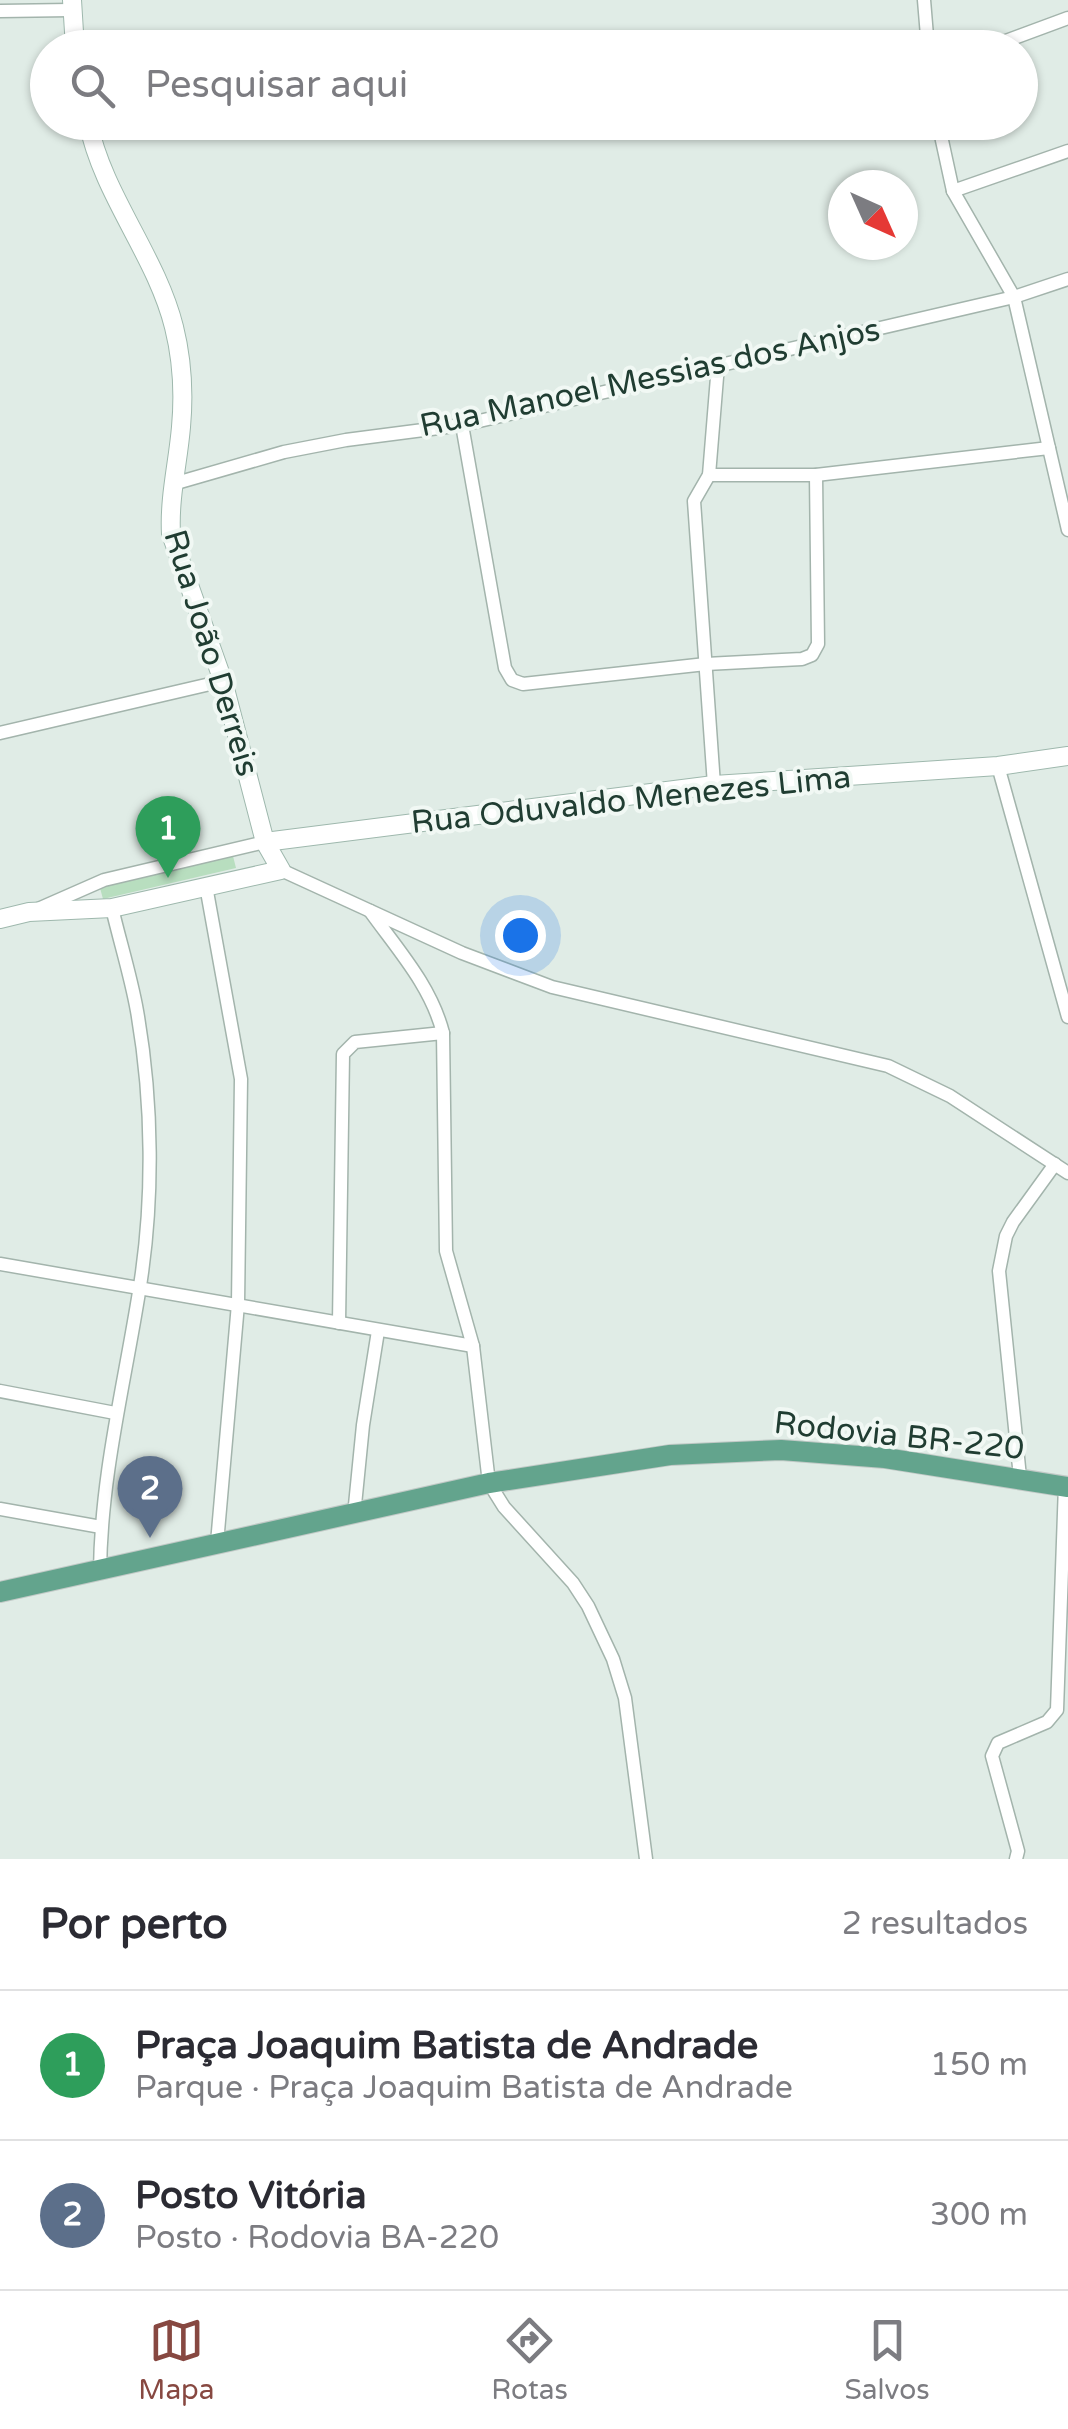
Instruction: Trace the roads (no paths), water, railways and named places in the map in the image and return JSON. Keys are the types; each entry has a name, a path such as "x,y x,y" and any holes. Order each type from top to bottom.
{"main road":[{"name":"Rodovia BR-220","path":"6,1587 100,1571 489,1483 670,1455 781,1450 885,1458 1066,1485"}],"street":[{"path":"924,0 926,30"},
{"path":"0,11 72,5 74,30"},
{"path":"1036,30 1068,18"},
{"name":"Rua João Derreis","path":"93,140 100,168 145,256 174,326 182,379 171,534 223,681 265,842 280,870"},
{"path":"942,140 953,192 1014,297 1068,530"},
{"path":"953,192 1068,151"},
{"name":"Rua Manoel Messias dos Anjos","path":"173,484 284,452 462,425 1014,297 1068,279"},
{"path":"714,785 694,500 709,475 718,365"},
{"path":"462,425 505,668 512,680 523,684 706,664 802,659 816,650 816,476"},
{"path":"709,475 816,476 1050,448"},
{"path":"0,733 223,681"},
{"name":"Rua Oduvaldo Menezes Lima","path":"265,842 714,785 998,766 1068,756"},
{"path":"998,766 1068,1017"},
{"path":"0,919 29,912 104,880 265,842"},
{"path":"29,912 112,908 280,870 462,954 552,987 888,1066 950,1096 1068,1173"},
{"path":"206,886 241,1078 238,1304 217,1544"},
{"path":"100,1571 100,1527 115,1412 139,1290 148,1193 146,1108 136,1007 112,908"},
{"path":"370,911 425,987 436,1006 443,1033 446,1252 474,1346 489,1483 504,1507 588,1606 613,1659 625,1698 646,1859"},
{"path":"339,1323 343,1054 356,1042 443,1033"},
{"path":"1020,1477 1000,1271 1006,1236 1013,1222 1055,1164"},
{"path":"0,1264 474,1346"},
{"path":"354,1515 378,1331"},
{"path":"0,1390 115,1412"},
{"path":"1016,1859 1018,1851 992,1756 995,1746 1002,1741 1047,1722 1058,1710 1066,1485"},
{"path":"0,1509 100,1527"}],"place":[{"name":"Praça Joaquim Batista de Andrade","path":"168,878"},
{"name":"Posto Vitória","path":"150,1538"}]}
